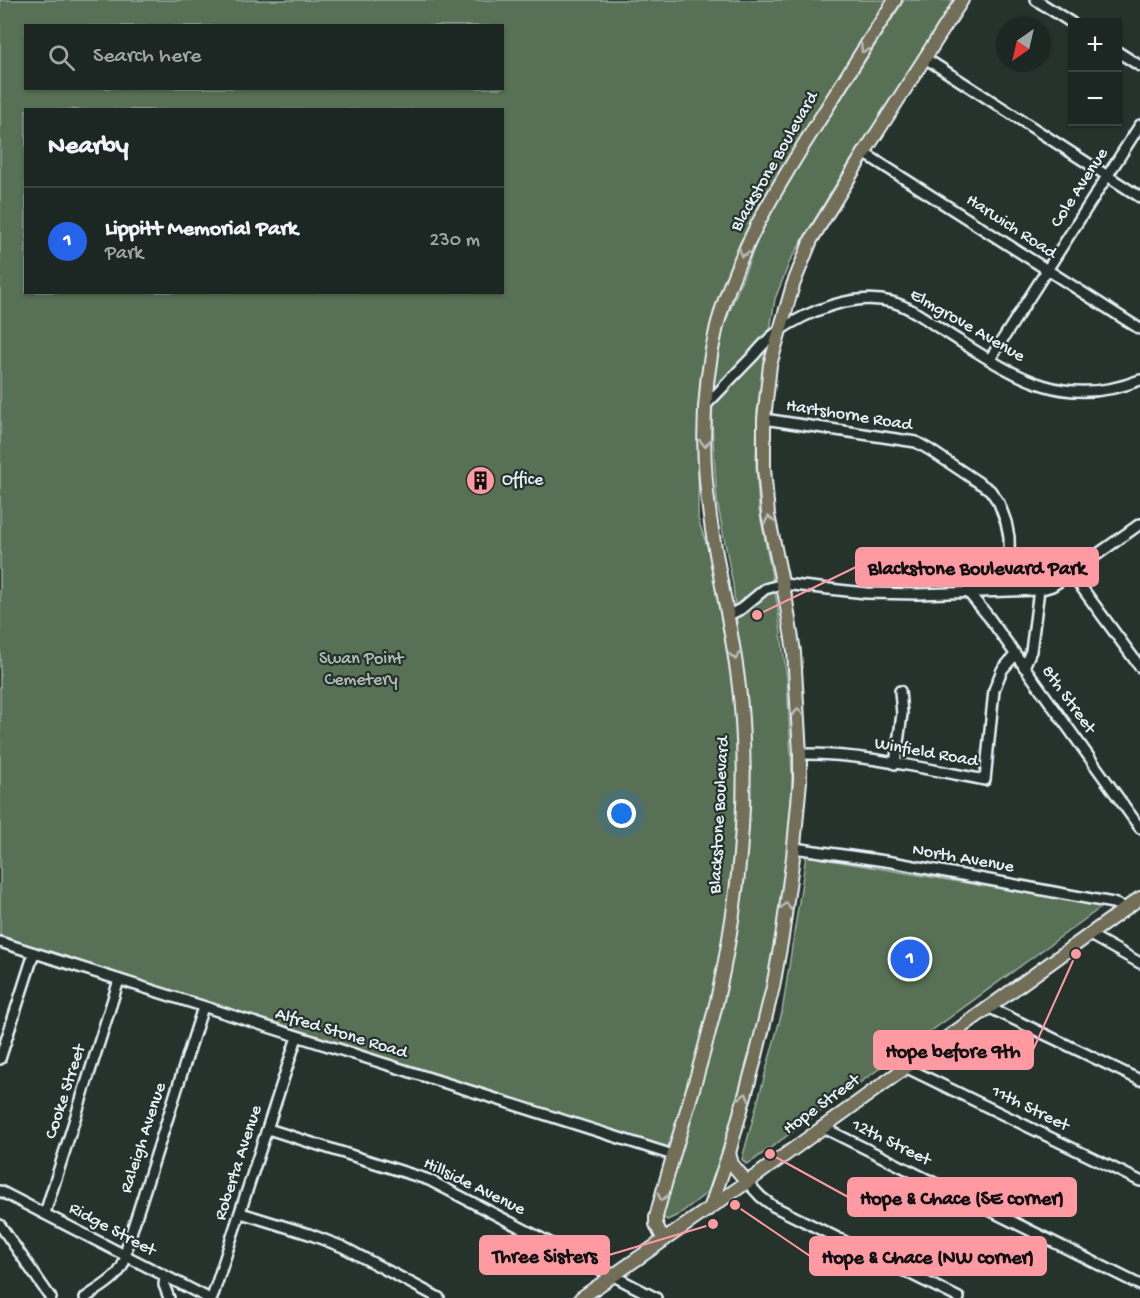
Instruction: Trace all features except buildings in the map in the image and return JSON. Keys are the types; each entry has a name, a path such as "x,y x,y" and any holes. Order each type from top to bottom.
{"main road":[{"name":"Blackstone Boulevard","path":"663,1239 657,1227 656,1217 716,1003 739,866 743,793 742,721 729,615 710,514 705,457 704,407 717,325 734,274 758,219 895,0"},
{"path":"711,1206 729,1153 773,987 794,848 800,781 794,652 783,584 768,515 764,468 764,419 770,365 793,285 811,240 962,0"},
{"name":"Hope Street","path":"581,1298 747,1182 1140,898"},
{"path":"729,1153 732,1164 747,1182"}],"street":[{"path":"1036,0 1068,20"},
{"path":"1122,55 1140,66"},
{"path":"925,58 1140,197"},
{"name":"Cole Avenue","path":"990,359 1140,125"},
{"name":"Harwich Road","path":"864,153 1140,329"},
{"name":"Elmgrove Avenue","path":"704,407 779,331 818,310 853,299 875,299 906,307 990,359 1032,382 1052,389 1076,393 1100,392 1140,380"},
{"name":"Hartshorne Road","path":"764,419 916,442 990,490 999,503 1009,537 1010,590"},
{"path":"729,615 741,609 765,589 783,584 867,593 1039,590 1052,586 1140,524"},
{"path":"1071,573 1140,667"},
{"path":"1024,667 1031,651 1039,590"},
{"name":"8th Street","path":"968,592 988,616 1140,828"},
{"name":"Winfield Road","path":"800,754 828,755 896,764 985,780 996,680 1015,655"},
{"path":"896,764 902,714 900,692"},
{"name":"North Avenue","path":"794,848 904,864 1113,903 1126,908"},
{"path":"1090,935 1140,963"},
{"name":"Alfred Stone Road","path":"0,942 673,1155"},
{"path":"0,1059 34,953"},
{"name":"Cooke Street","path":"45,1213 119,980"},
{"name":"Raleigh Avenue","path":"86,1298 120,1272 127,1257 127,1246 203,1007"},
{"path":"990,1008 1140,1080"},
{"name":"Roberta Avenue","path":"210,1298 241,1213 297,1037"},
{"name":"11th Street","path":"905,1067 1140,1181"},
{"name":"12th Street","path":"822,1127 1140,1285"},
{"name":"Hillside Avenue","path":"268,1129 429,1180 656,1298"},
{"path":"747,1182 773,1206 959,1298"},
{"name":"Ridge Street","path":"0,1191 210,1298"},
{"path":"241,1213 343,1247 439,1298"},
{"path":"0,1225 51,1298"},
{"path":"165,1277 164,1285 170,1298"}],"green space":[{"name":"Swan Point Cemetery","path":"0,0 892,0 758,220 703,375 699,395 698,519 713,564 745,746 723,969 674,1152 0,941"},
{"path":"904,0 957,0 835,186 790,261 775,299 757,412 756,464 759,509 777,603 787,679 792,775 791,826 777,940 754,1049 713,1188 678,1215 667,1220 661,1215 728,978 746,715 733,585 717,501 712,424 714,370 722,331 763,226"},
{"path":"806,856 1103,906 746,1164 742,1159 782,1012"}],"place":[{"name":"Office","path":"481,480"},
{"name":"Blackstone Boulevard Park","path":"757,615"},
{"name":"Hope before 9th","path":"1076,954"},
{"name":"Lippitt Memorial Park","path":"910,959"},
{"name":"Hope & Chace (SE corner)","path":"770,1154"},
{"name":"Hope & Chace (NW corner)","path":"735,1205"},
{"name":"Three Sisters","path":"713,1224"}]}
